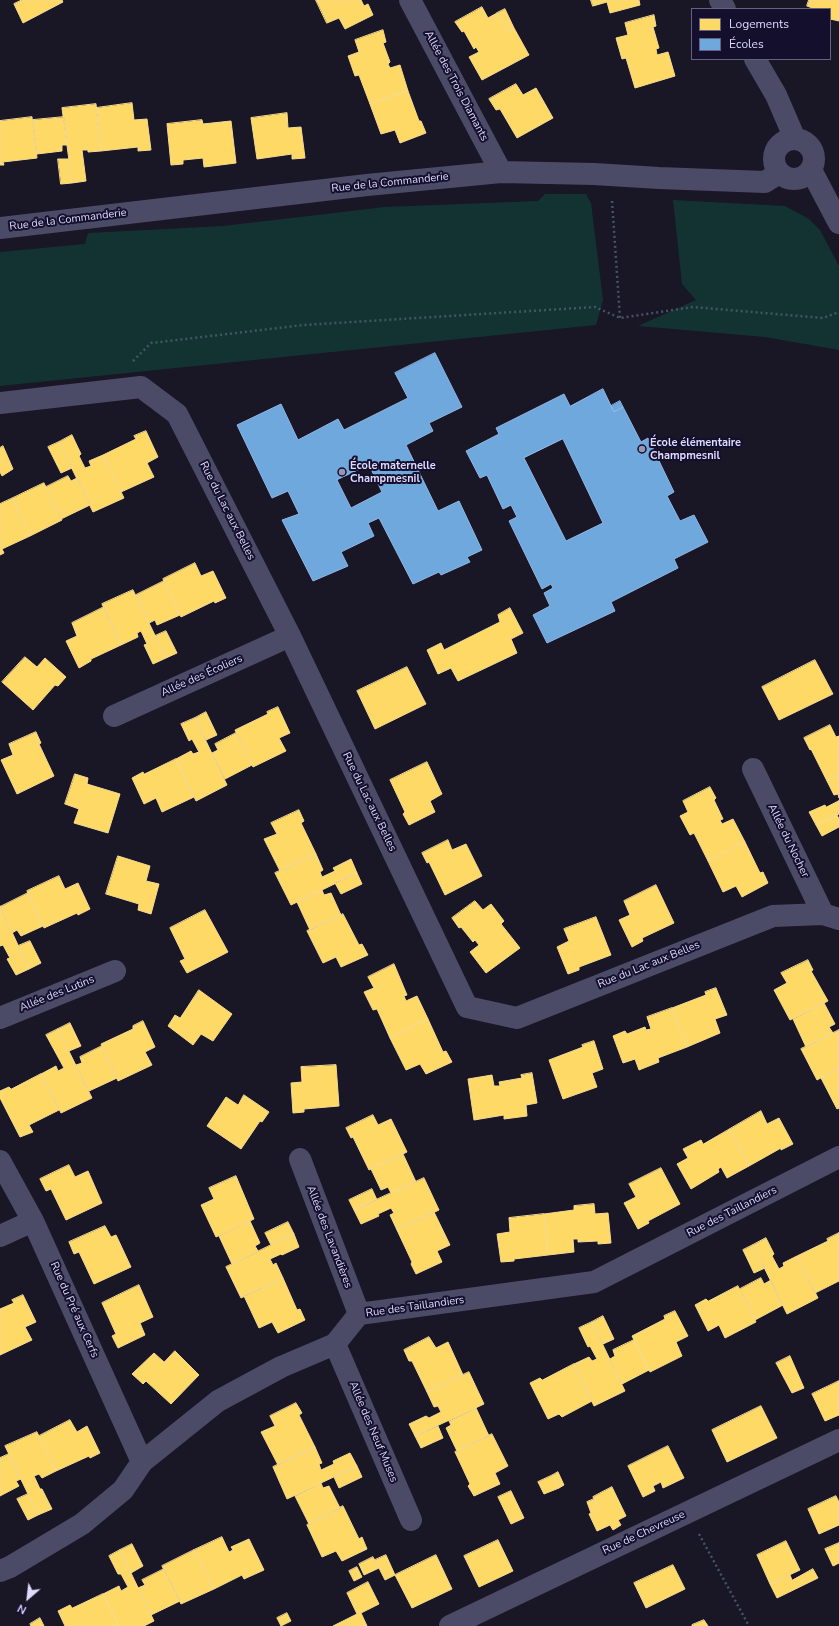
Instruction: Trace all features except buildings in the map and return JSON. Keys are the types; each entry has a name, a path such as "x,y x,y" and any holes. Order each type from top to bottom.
{"street":[{"name":"Allée des Trois Diamants","path":"410,0 501,172"},
{"path":"756,60 776,95 795,139"},
{"path":"795,139 802,141 812,150 814,161 811,170 802,178 789,179 779,172 774,160 778,147 789,140 795,139"},
{"path":"811,170 839,223"},
{"name":"Rue de la Commanderie","path":"0,228 367,185 501,172 610,174 659,178 765,182 779,172"},
{"path":"0,403 141,387"},
{"name":"Rue du Lac aux Belles","path":"141,387 177,414 290,636 467,1007 517,1018 774,916 831,916"},
{"name":"Allée des Écoliers","path":"114,716 290,636"},
{"name":"Allée du Nocher","path":"753,769 831,916"},
{"name":"Allée des Lutins","path":"0,1018 115,971"},
{"name":"Rue des Taillandiers","path":"0,1570 10,1567 82,1524 123,1490 142,1462 218,1401 281,1367 335,1344 359,1314 594,1282 839,1158"},
{"name":"Allée des Lavandières","path":"300,1159 359,1314"},
{"name":"Rue du Pré aux Cerfs","path":"0,1161 33,1221 142,1462"},
{"path":"0,1236 33,1221"},
{"name":"Allée des Neuf Muses","path":"335,1344 411,1520"},
{"name":"Rue de Chevreuse","path":"450,1626 839,1440"}],"path":[{"path":"610,174 620,318"},
{"path":"141,387 130,365 151,343 304,325 595,307 620,318 693,307 823,318 839,312"},
{"path":"688,1513 749,1626"}],"green space":[{"path":"545,194 586,194 591,203 603,300 596,325 0,386 0,252 85,244 88,233 223,226 385,207 538,201"},
{"path":"673,200 785,206 809,219 820,230 839,266 839,350 765,337 638,326 696,300 682,284"}],"place":[{"name":"École élémentaire Champmesnil","path":"642,449"},
{"name":"École maternelle Champmesnil","path":"342,472"}]}
